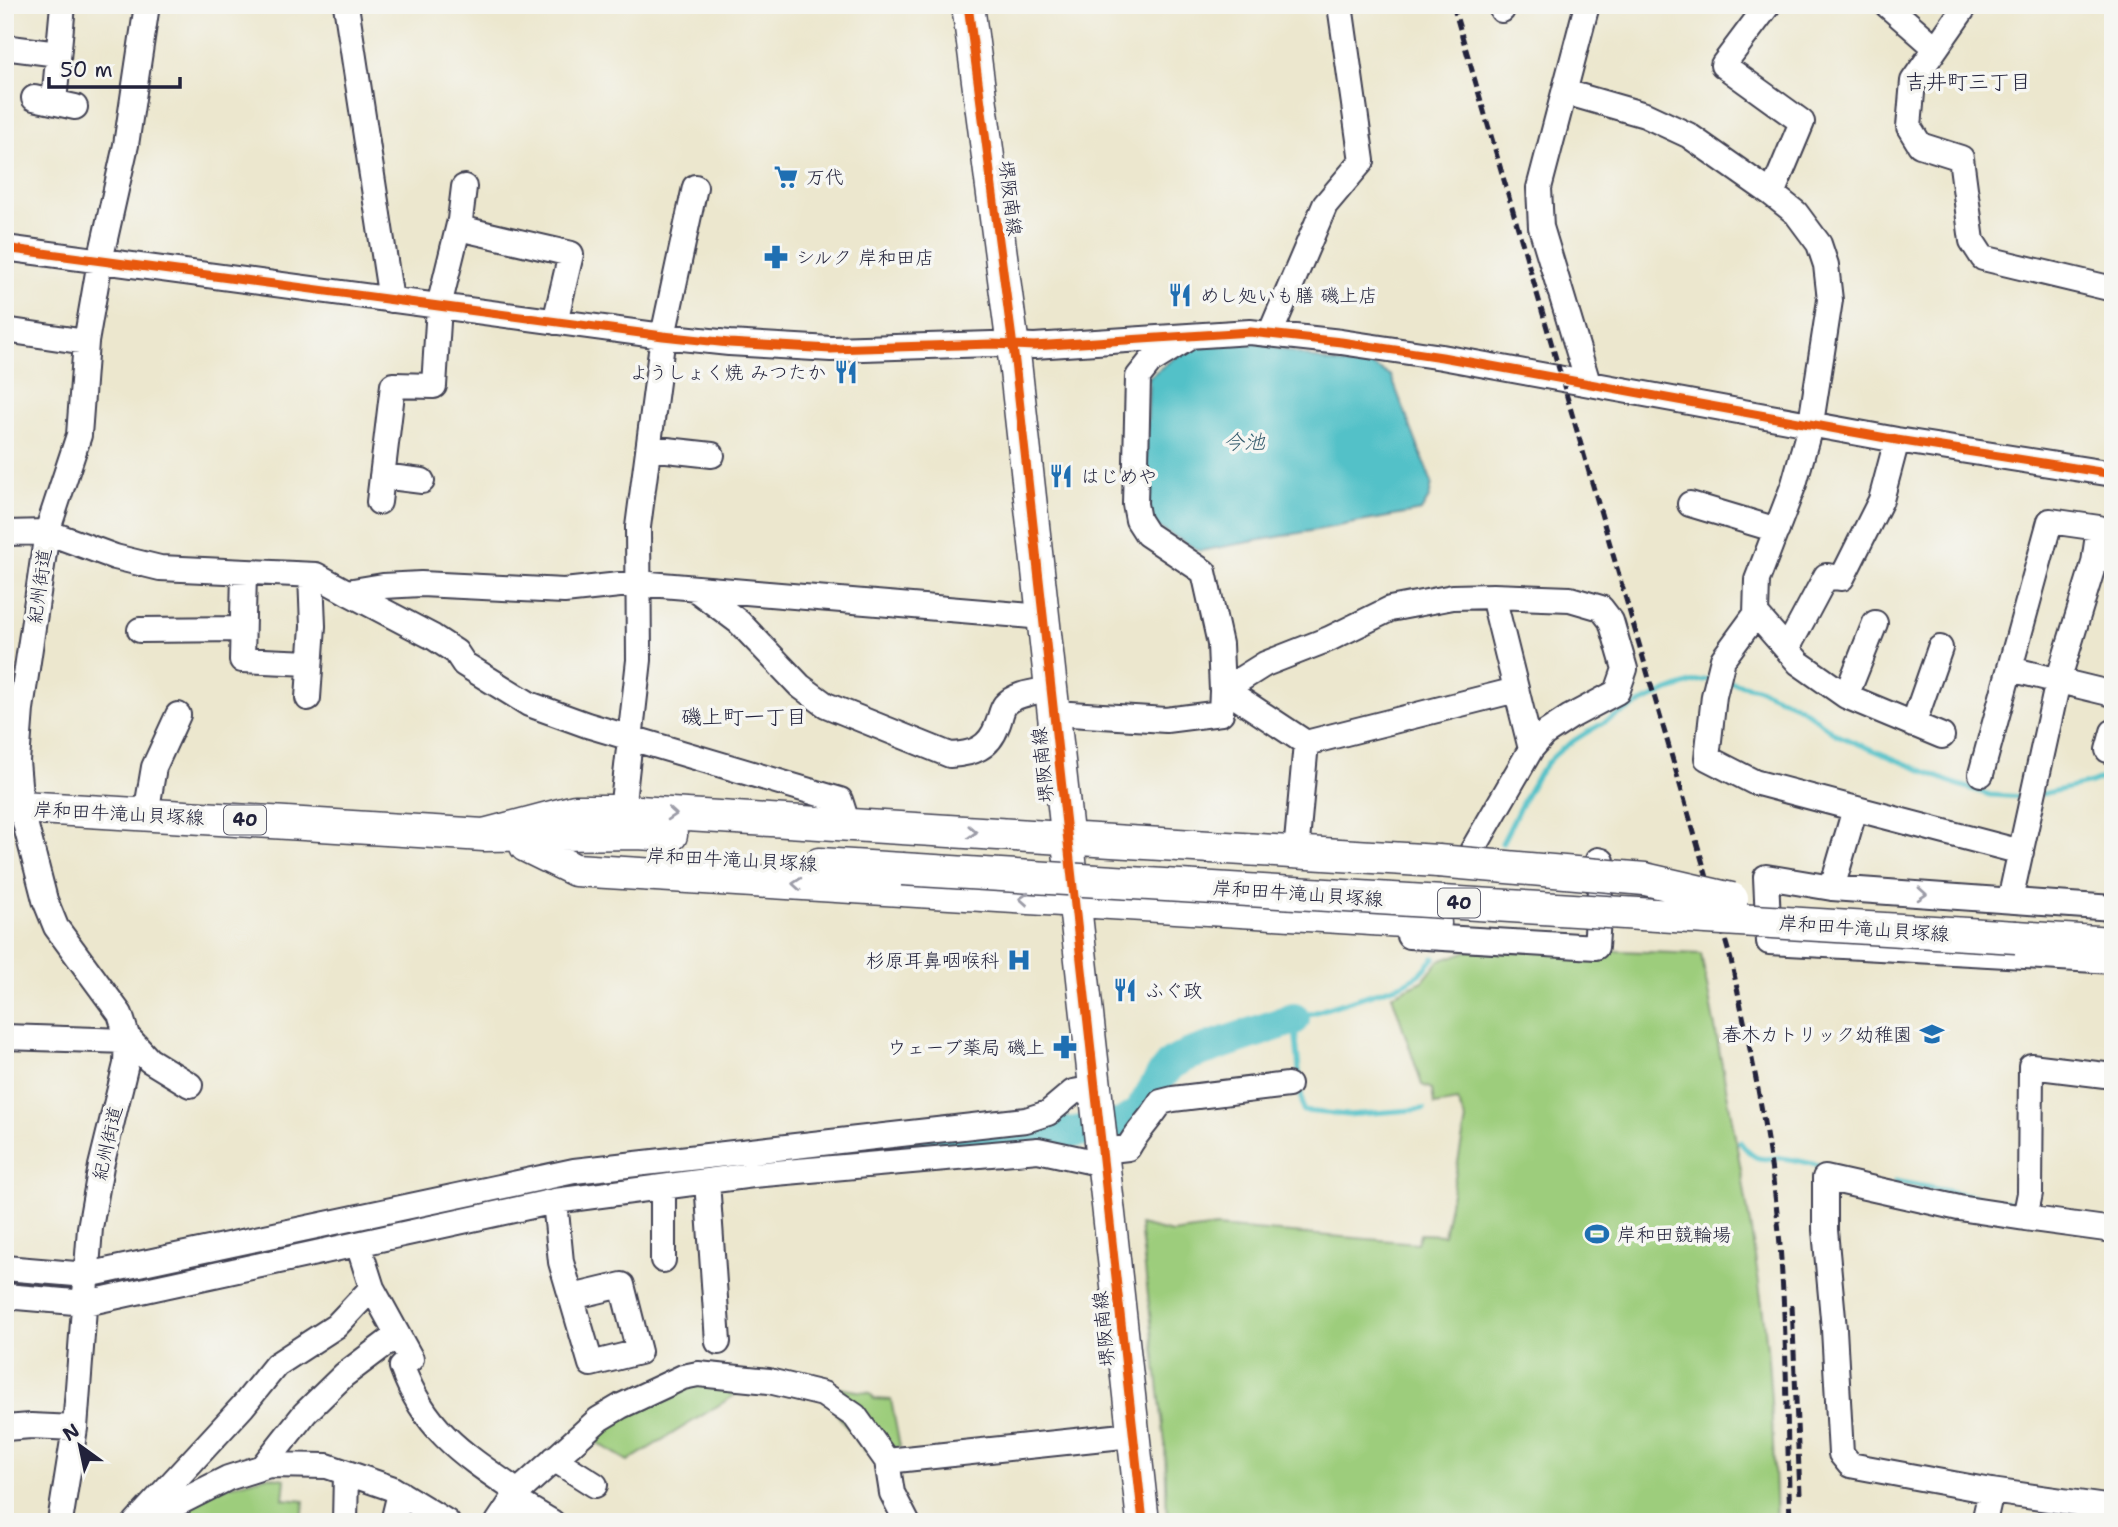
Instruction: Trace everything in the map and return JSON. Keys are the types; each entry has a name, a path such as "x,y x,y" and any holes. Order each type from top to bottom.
{"main road":[{"name":"堺阪南線","path":"968,5 1013,344 1143,1522"},
{"name":"岸和田牛滝山貝塚線","path":"13,807 484,835 638,833 903,859"},
{"path":"484,835 575,811 622,811 1438,861 1645,878 1734,909"},
{"name":"岸和田牛滝山貝塚線","path":"484,835 526,846 903,859 1734,909 2015,918 2113,924"},
{"path":"526,846 575,870 1435,923 1622,931 1734,909"},
{"name":"岸和田牛滝山貝塚線","path":"2015,918 2113,943"}],"street":[{"path":"54,103 63,5"},
{"name":"紀州街道","path":"60,1522 75,1428 90,1228 101,1166 125,1065 127,1038 120,1014 56,927 13,807 17,761 13,706 47,532 79,435 86,342 100,261 126,145 147,5"},
{"path":"346,5 391,300"},
{"path":"1270,334 1325,205 1362,161 1340,5"},
{"path":"1587,5 1539,188 1541,227 1588,383"},
{"path":"1768,5 1723,65 1802,122 1772,194"},
{"path":"1887,5 1936,48"},
{"path":"1966,5 1913,81 1909,127 1920,145 1961,158 1972,241 1983,258 2113,291 2108,307 2113,308"},
{"path":"11,48 58,54"},
{"path":"1565,92 1645,115 1688,135 1796,213 1819,244 1826,265 1830,300 1811,423 1794,484 1758,580 1756,614 1723,659 1714,696 1707,758 1754,782 2021,852"},
{"path":"379,502 382,476 383,382 434,386 439,306 459,228 464,187"},
{"path":"622,811 639,660 638,527 663,336 695,187"},
{"path":"459,228 571,254 555,322"},
{"path":"5,248 729,343 831,348 1013,344 1034,346 1250,332 1270,334 1442,357 1897,440 2113,474"},
{"path":"5,330 86,342"},
{"path":"695,588 739,622 800,686 826,705 950,755 968,754 985,746 993,736 1005,705 1016,697 1166,720 1221,713 1220,644 1204,572 1147,534 1135,505 1138,377 1150,362 1190,337"},
{"path":"1787,649 1826,576 1842,578 1881,500 1897,440"},
{"path":"649,448 712,454"},
{"path":"382,476 422,481"},
{"path":"1690,504 1777,530"},
{"path":"1981,774 2050,522 2099,528 2103,558 2058,681 2021,852 2015,918"},
{"path":"5,533 47,532 115,557 160,568 316,575 433,636 456,652 464,664 529,704 587,725 840,800 848,825"},
{"path":"244,572 242,660 310,663"},
{"path":"308,698 313,626 311,575"},
{"path":"347,592 421,584 564,591 638,583 1043,617"},
{"path":"1222,691 1265,664 1329,639 1390,609 1453,597 1493,596 1570,599 1601,608 1611,621 1625,669 1617,692 1544,734 1531,749 1471,853"},
{"path":"1493,596 1531,749"},
{"path":"1756,614 1799,663 1846,696 1942,736"},
{"path":"1846,696 1875,624"},
{"path":"140,630 242,629"},
{"path":"1913,725 1940,648"},
{"path":"2010,670 2113,694"},
{"path":"1222,691 1232,694 1306,743 1516,690"},
{"path":"146,814 154,767 177,715"},
{"path":"1297,842 1306,743"},
{"path":"1852,947 1843,888 1856,809"},
{"path":"1068,838 1095,828 1602,861 1596,947 1104,916 1075,902"},
{"path":"2113,908 2015,918 1766,877 1769,942 2113,961"},
{"path":"5,1037 127,1038 149,1060 190,1085"},
{"path":"2025,1218 2030,1194 2031,1066 2113,1076"},
{"path":"5,1268 86,1288 574,1171 1038,1150 1102,1153 1128,1148 1161,1102 1205,1087 1276,1080"},
{"path":"5,1296 86,1288 358,1244 555,1201 707,1181 752,1163 1026,1120 1048,1113 1073,1092 1096,1093"},
{"path":"2113,1230 1959,1208 1825,1178 1825,1230 1841,1454 1850,1465 1991,1491 2113,1508"},
{"path":"707,1181 718,1342"},
{"path":"663,1187 663,1260"},
{"path":"555,1201 561,1262 572,1297"},
{"path":"358,1244 372,1288 411,1359 401,1367 413,1398 432,1423 461,1453 552,1522"},
{"path":"136,1522 243,1406 276,1365 336,1326 372,1288"},
{"path":"264,1466 305,1413 344,1375 397,1335"},
{"path":"498,1522 515,1495 599,1419 683,1377 698,1374 769,1381 823,1394 855,1416 887,1461 892,1493 907,1522"},
{"path":"5,1428 75,1428"},
{"path":"887,1461 1132,1434"},
{"path":"554,1459 595,1485"},
{"path":"142,1522 228,1478 264,1466 327,1466 391,1488 447,1522"},
{"path":"345,1472 345,1522"},
{"path":"1984,1522 1991,1491"},
{"path":"393,1522 400,1493"}],"green space":[{"name":"岸和田競輪場","path":"1481,946 1701,954 1762,1305 1770,1386 1776,1522 1167,1522 1165,1444 1140,1225 1172,1233 1216,1227 1417,1243 1420,1234 1444,1235 1466,1120 1457,1101 1434,1105 1432,1089 1422,1085 1392,995 1423,981 1439,961"},
{"path":"683,1382 753,1384 628,1461 586,1436"},
{"path":"832,1387 870,1393 874,1399 891,1400 900,1447 865,1451 828,1402"},
{"path":"267,1476 285,1479 283,1499 304,1501 302,1522 158,1522 187,1497"}],"water":[{"name":"今池","path":"1250,340 1328,362 1354,366 1371,365 1391,376 1432,483 1429,498 1421,511 1200,551 1149,522 1144,510 1149,377 1193,344"}],"waterway":[{"path":"1502,843 1538,775 1554,756 1606,721 1654,697 1712,679"},
{"path":"1725,681 1757,688 1800,707 1837,735 1950,782 1990,795 2025,797"},
{"path":"2042,794 2091,783 2113,774"},
{"path":"1424,1109 1348,1115 1303,1111 1294,1019 1403,984 1420,974 1434,958"},
{"path":"918,1144 1046,1131 1069,1133 1122,1124 1140,1112 1171,1064 1188,1055 1294,1019"},
{"path":"1740,1142 1758,1158 1789,1159 1827,1167"},
{"path":"1895,1181 2016,1204"},
{"path":"328,1238 571,1184"},
{"path":"5,1283 75,1290 114,1286"}],"railway":[{"path":"1453,5 1731,960 1762,1109 1778,1222 1785,1325 1790,1522"},
{"path":"1792,1305 1800,1494"}],"cycle path":[{"path":"968,5 1015,362 1143,1522"},
{"path":"5,248 729,343 831,349 992,344 1034,346 1250,332 1442,357 1897,440 2113,474"}],"place":[{"name":"万代","path":"786,177"},
{"name":"シルク 岸和田店","path":"776,257"},
{"name":"めし処いも膳 磯上店","path":"1180,295"},
{"name":"ようしょく焼 みつたか","path":"846,372"},
{"name":"はじめや","path":"1061,476"},
{"name":"杉原耳鼻咽喉科","path":"1019,960"},
{"name":"ふぐ政","path":"1125,990"},
{"name":"春木カトリック幼稚園","path":"1932,1034"},
{"name":"ウェーブ薬局 磯上","path":"1065,1047"},
{"name":"岸和田競輪場","path":"1597,1234"}],"district":[{"name":"吉井町三丁目","path":"1968,82"},
{"name":"磯上町一丁目","path":"744,717"}]}
